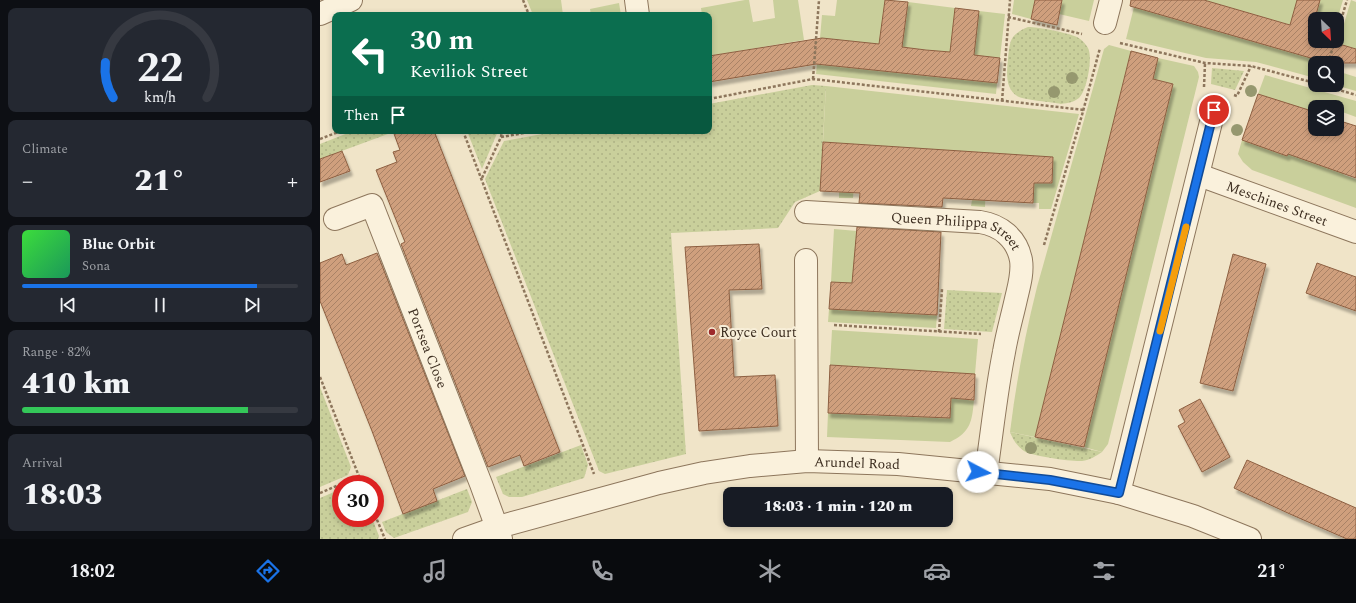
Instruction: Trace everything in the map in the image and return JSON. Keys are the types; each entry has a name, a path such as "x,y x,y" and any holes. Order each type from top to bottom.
{"street":[{"path":"320,14 351,0"},
{"path":"636,0 638,12"},
{"path":"1105,23 1110,0"},
{"path":"1119,493 1199,175 1213,100"},
{"name":"Meschines Street","path":"1199,175 1356,232"},
{"name":"Portsea Close","path":"335,219 372,205 499,533"},
{"name":"Queen Philippa Street","path":"806,212 990,223 998,227 1012,240 1018,250 1021,260 1021,280 1004,352 986,473"},
{"path":"806,260 807,461"},
{"name":"Arundel Road","path":"464,539 499,533 603,498 704,473 750,466 807,461 898,464 1050,480 1119,493 1193,516 1250,539"}],"path":[{"path":"524,0 528,12"},
{"path":"813,79 819,0"},
{"path":"1002,101 1010,0"},
{"path":"1344,12 1348,0"},
{"path":"1008,17 1088,35"},
{"path":"1117,42 1206,63 1251,66 1308,81"},
{"path":"1043,250 1084,110 1100,46"},
{"path":"1206,63 1204,88 1213,100"},
{"path":"1230,94 1237,96 1251,66"},
{"path":"712,98 813,79 1084,110"},
{"path":"1344,91 1356,95"},
{"path":"320,139 333,134"},
{"path":"464,134 603,498"},
{"path":"481,178 502,134"},
{"path":"501,137 518,134"},
{"path":"940,332 942,289"},
{"path":"834,325 1008,336"},
{"path":"320,377 358,475"},
{"path":"320,492 332,487"},
{"path":"380,527 385,539"}],"green space":[{"path":"527,0 561,0 563,12 532,12"},
{"path":"749,0 753,22 775,18 773,0 798,0 804,40 712,55 712,12 702,12 701,8"},
{"path":"837,0 885,0 882,22 905,25 908,2 955,8 953,30 976,32 979,11 1005,14 1000,58 820,38 822,15 835,16"},
{"path":"1014,0 1035,0 1031,19 1012,14"},
{"path":"1062,0 1094,0 1089,21 1059,14"},
{"path":"1204,0 1297,0 1315,12 1308,12 1308,30"},
{"path":"1320,0 1343,0 1339,12 1316,12"},
{"path":"1351,0 1356,2 1356,49 1344,46 1344,24"},
{"path":"619,3 620,12 590,12 590,9"},
{"path":"1134,7 1308,57 1308,76 1256,62 1206,58 1126,39"},
{"path":"1028,27 1073,35 1085,43 1090,59 1087,81 1079,98 1071,102 1061,104 1022,98 1014,94 1011,90 1007,74 1010,44 1015,35"},
{"path":"1109,45 1131,51 1035,437 1010,432 1021,359 1037,287 1104,49"},
{"path":"1158,58 1194,66 1199,77 1108,444 1102,452 1084,447 1147,189 1126,184 1132,163 1153,168 1156,153 1135,147 1169,98 1173,84 1153,79"},
{"path":"817,64 997,83 996,94 816,74"},
{"path":"1212,68 1244,71 1235,90 1211,84"},
{"path":"1344,73 1356,77 1356,91 1344,88"},
{"path":"1265,75 1308,87 1308,92 1324,92 1356,101 1356,117 1344,113 1344,100 1308,100 1308,111 1258,94"},
{"path":"812,85 826,86 820,191 795,202 778,228 671,233 686,454 605,474 599,471 485,179 504,141 542,134 712,134 712,103"},
{"path":"826,86 1079,114 1051,209 1039,209 1039,203 1033,203 1034,183 1052,183 1053,157 823,142"},
{"path":"345,134 388,134 320,159 320,144"},
{"path":"468,134 497,134 482,169"},
{"path":"1294,135 1351,155 1344,175 1356,179 1356,208 1252,170 1243,162 1238,154 1242,140 1255,144"},
{"path":"855,170 853,198 839,198 839,192"},
{"path":"967,178 986,179 985,207 971,206 972,200 965,200"},
{"path":"834,229 857,231 928,260 940,261 938,289 831,282"},
{"path":"947,290 1002,293 992,332 944,329"},
{"path":"829,309 937,315 936,328 828,322"},
{"path":"832,330 978,339 975,374 830,365"},
{"path":"320,387 351,467 348,475 332,475 332,482 320,487"},
{"path":"842,392 866,393 866,415 879,416 880,394 903,396 902,417 915,417 916,396 937,397 937,417 950,418 951,398 974,400 969,425 962,434 950,442 827,437 828,413 841,414"},
{"path":"1010,432 1102,452 1090,459 1082,461 1043,457 1024,451 1019,447"},
{"path":"581,445 588,465 584,478 522,497 509,497 503,494 496,477"},
{"path":"467,489 472,502 468,512 394,538 386,532 384,521"},
{"path":"332,493 332,527 376,527 379,536 378,539 320,539 320,498"}],"building":[{"path":"885,0 908,2 902,47 926,50 950,52 955,8 979,11 974,55 1000,58 997,83 816,64 712,81 712,56 822,38 879,44"},
{"path":"1035,0 1062,0 1057,25 1031,19"},
{"path":"1131,0 1204,0 1290,25 1297,0 1320,0 1317,12 1308,12 1308,48 1344,48 1344,45 1356,49 1356,63 1344,63 1344,56 1308,56 1308,57 1130,6"},
{"path":"1131,51 1158,58 1153,79 1173,84 1084,447 1035,437"},
{"path":"1258,94 1308,110 1308,136 1344,136 1344,122 1356,126 1356,178 1288,154 1287,156 1242,140"},
{"path":"394,134 435,134 560,452 524,466 520,455 488,467 401,244 405,242 376,170 397,162 393,152 400,150"},
{"path":"823,142 1053,157 1052,183 1034,183 1033,203 943,198 942,207 859,203 860,193 820,191"},
{"path":"342,151 350,171 320,182 320,159"},
{"path":"857,227 941,232 937,315 829,309 831,282 852,283"},
{"name":"Royce Court","path":"759,244 762,289 729,290 734,377 775,375 778,426 699,431 685,247"},
{"path":"377,253 465,476 433,489 437,501 403,514 372,431 320,301 320,263 342,254 346,265"},
{"path":"1233,254 1266,264 1233,391 1200,383"},
{"path":"1317,263 1356,277 1356,311 1306,293"},
{"path":"830,365 975,374 974,400 951,398 950,418 828,413"},
{"path":"1200,399 1230,457 1202,472 1178,426 1185,422 1179,410"},
{"path":"1247,460 1356,508 1356,539 1347,539 1234,488"}],"slow traffic":[{"path":"1160,331 1186,227"}],"place":[{"name":"Royce Court","path":"712,332"}],"route":[{"path":"978,472 1050,480 1119,493 1214,110"}]}
